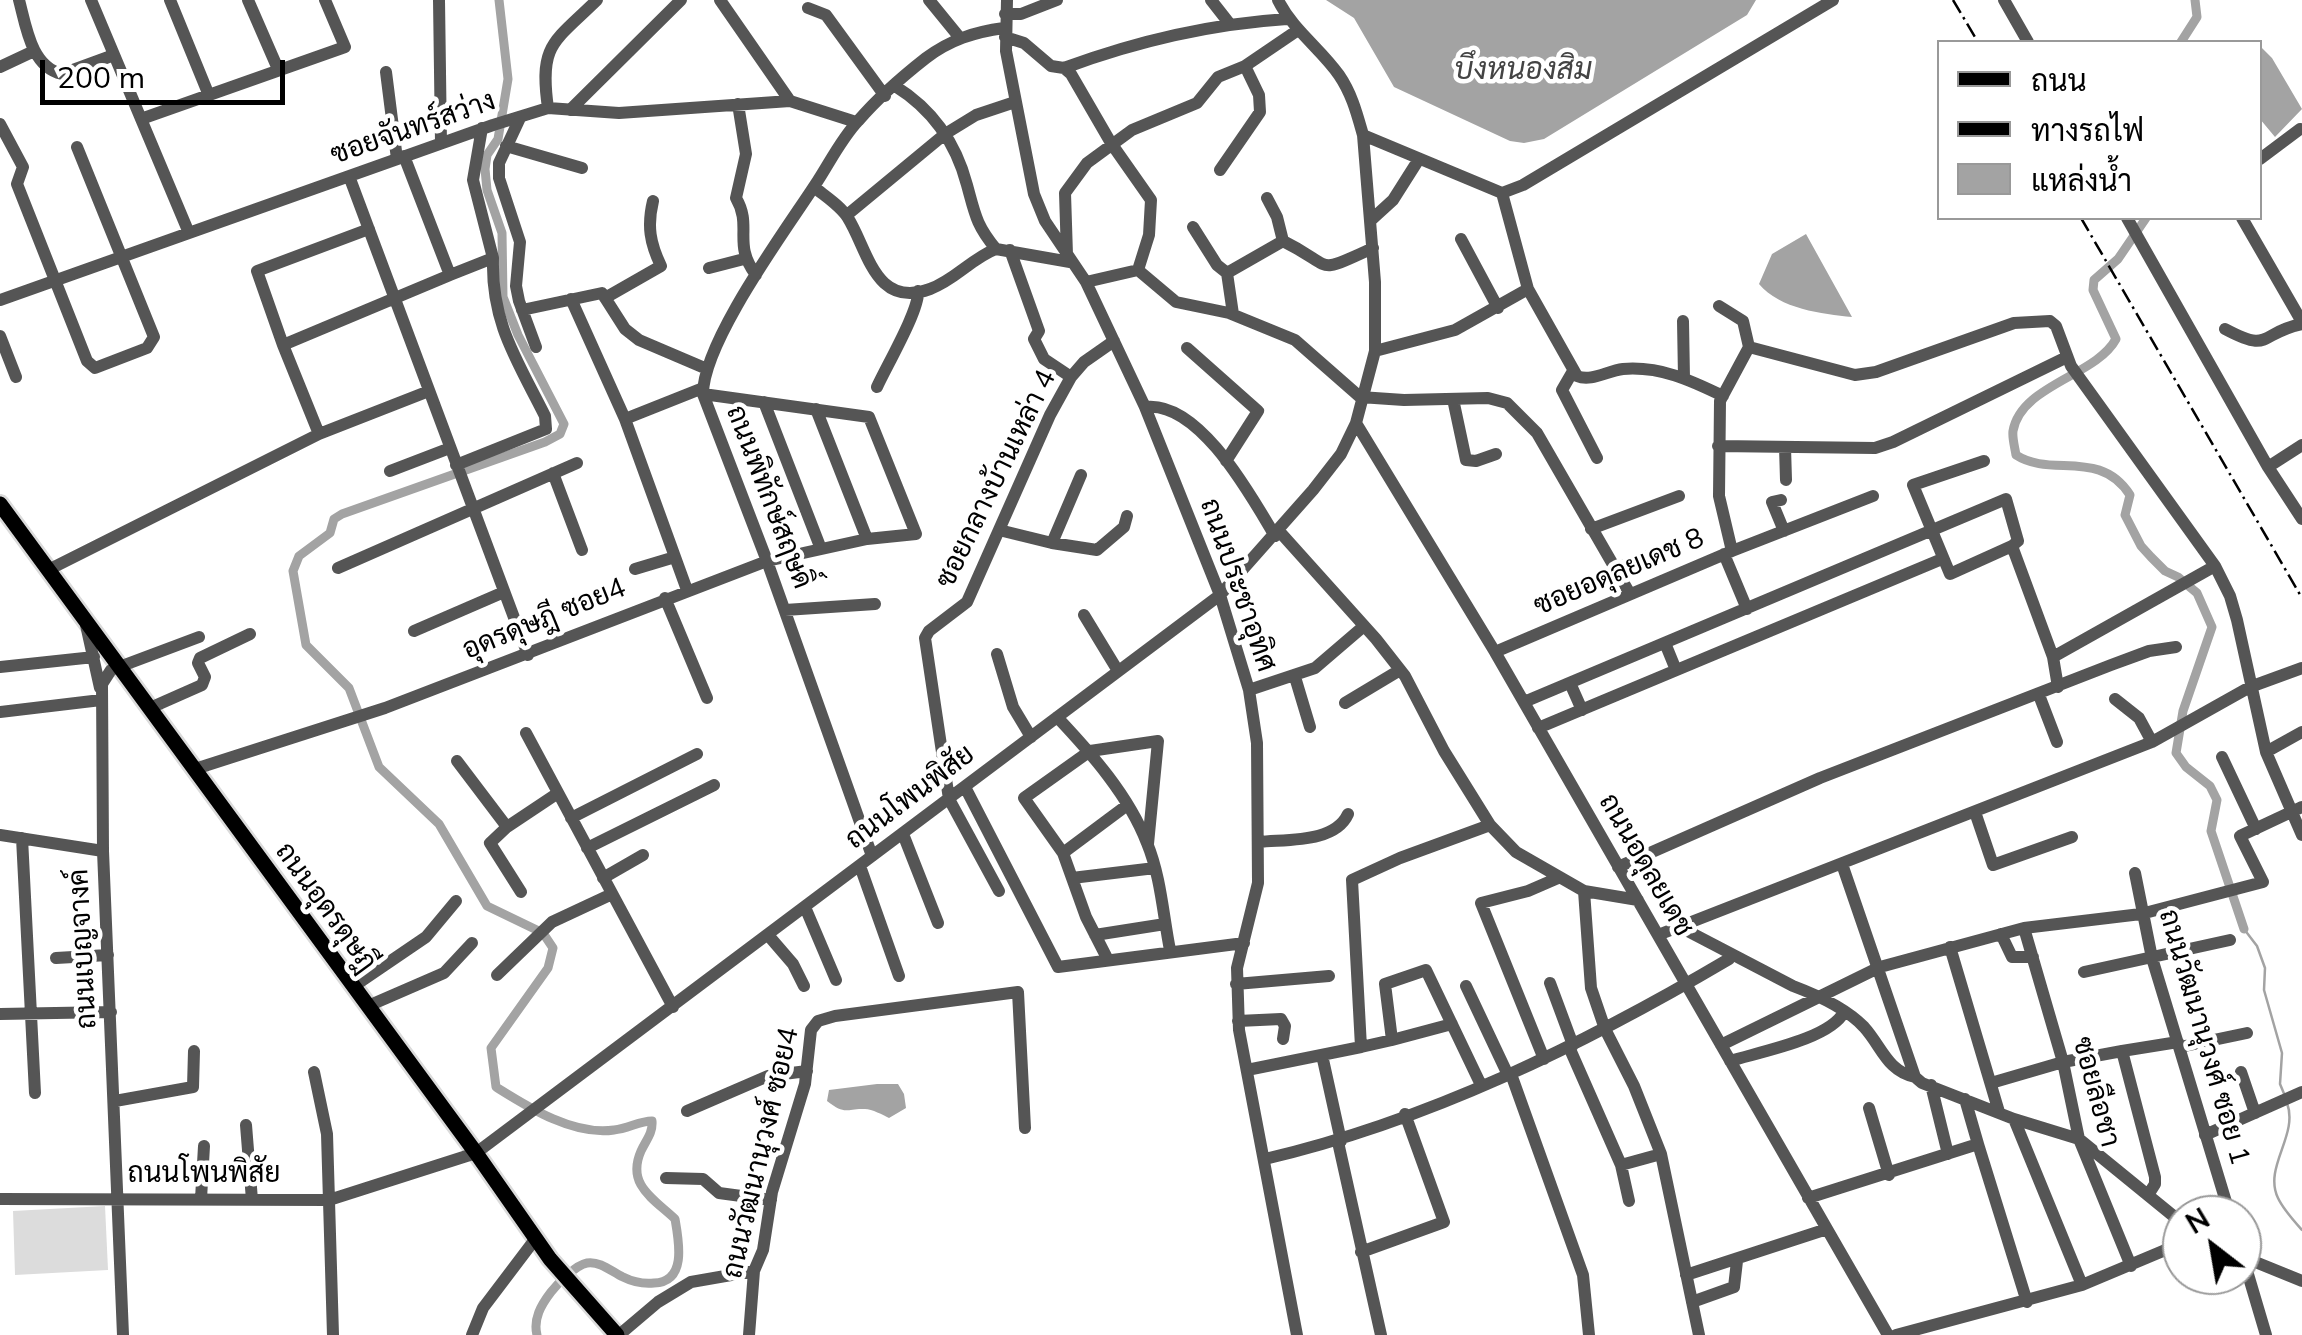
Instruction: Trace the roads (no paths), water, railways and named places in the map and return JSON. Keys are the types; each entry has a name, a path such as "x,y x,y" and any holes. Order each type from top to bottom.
{"main road":[{"name":"ถนนอุดรดุษฎี","path":"0,504 550,1259 618,1335"}],"street":[{"path":"19,0 34,51 50,70 62,74 114,55"},
{"path":"91,0 188,233"},
{"path":"170,0 208,93"},
{"path":"248,0 278,69"},
{"path":"141,119 344,47 325,0"},
{"path":"439,0 441,143"},
{"path":"548,108 542,71 548,51 597,0"},
{"path":"570,110 681,0"},
{"path":"720,0 790,100"},
{"path":"929,0 960,38"},
{"name":"ถนนพิทักษ์สฤษดิ์","path":"872,856 768,560 703,391 707,369 756,274 856,122 924,60 960,38 1057,0"},
{"path":"1211,0 1228,23"},
{"name":"ถนนโพนพิสัย","path":"0,1199 330,1200 476,1153 1220,595 1277,534 1341,454 1356,423 1374,351 1373,248 1363,135 1354,101 1278,0"},
{"path":"1363,135 1502,194 1833,0"},
{"path":"2004,0 2027,40"},
{"path":"808,8 826,15 890,91 917,100 945,134 966,182 976,222 1003,250 1031,301 1039,331 1034,339 1044,358 1071,377"},
{"path":"1005,20 1024,44 1051,66 1064,68 1118,50 1228,23 1293,24"},
{"name":"ถนนประชาอุทิศ","path":"1005,20 1015,102 1034,194 1045,221 1086,282 1145,407 1220,595 1249,690 1257,743 1258,883 1236,984 1238,1022 1297,1335"},
{"path":"814,187 847,215 871,268 894,289 929,290 1003,250 1069,260 1064,193 1086,163 1132,130 1197,102 1218,77 1245,66 1293,24"},
{"path":"0,66 34,51"},
{"path":"1220,170 1260,112 1259,95 1245,66"},
{"path":"1064,68 1082,86 1111,143 1151,200 1149,235 1138,270"},
{"path":"386,72 400,158 450,275"},
{"name":"ซอยจันทร์สว่าง","path":"0,300 548,108 619,113 790,100 856,122"},
{"path":"847,215 945,134 976,115 1015,102"},
{"path":"738,104 746,154 735,192 743,210 744,259 756,274"},
{"path":"516,119 499,163 499,178 520,242 516,286 536,347"},
{"path":"0,124 23,167 17,184 54,281 87,362 95,368 147,348 154,337 77,147"},
{"path":"458,470 546,429 544,416 499,319 492,242 472,180 488,126"},
{"path":"2262,157 2299,128"},
{"path":"506,146 582,168"},
{"path":"1370,221 1393,200 1419,158"},
{"path":"349,176 528,654"},
{"path":"1502,194 1528,289 1576,376 1586,380 1621,370 1650,369 1684,378 1723,396"},
{"path":"1267,198 1283,241 1320,266 1330,268 1373,248"},
{"path":"605,298 661,266 648,222 653,201"},
{"path":"2128,220 2268,468 2302,519"},
{"path":"2226,328 2260,343 2302,322 2243,220"},
{"path":"1193,227 1226,273 1233,314"},
{"path":"319,434 257,271 370,229"},
{"path":"1461,239 1498,308"},
{"path":"1226,273 1283,241"},
{"path":"283,346 493,258"},
{"path":"709,268 744,259"},
{"path":"1086,282 1138,270"},
{"path":"1138,270 1176,302 1233,314 1307,348 1360,397 1488,398 1508,403 1537,433 1630,594"},
{"path":"1374,351 1456,330 1528,289"},
{"path":"876,388 916,310 918,291"},
{"path":"522,310 602,293 626,330 639,340 707,369"},
{"path":"571,299 625,419 687,590"},
{"path":"1719,306 1744,321 1749,347 1855,374 1876,372 2014,323 2050,321 2056,326 2073,367 2215,566 2230,596 2266,752 2296,810 2302,834"},
{"path":"1683,321 1684,378"},
{"path":"0,336 16,378"},
{"name":"ซอยกลางบ้านเหล่า 4","path":"949,799 925,638 967,602 1050,415 1071,377 1114,341"},
{"name":"ซอยอดุลยเดช 8","path":"1495,652 1728,553 1719,496 1723,396 1749,347"},
{"path":"1187,348 1258,411 1226,461"},
{"path":"1718,446 1875,448 2073,367"},
{"path":"1574,371 1562,390 1597,458"},
{"path":"48,570 319,434 429,391"},
{"path":"625,419 703,391 816,410 867,539"},
{"path":"1453,399 1466,460 1496,454"},
{"path":"764,402 821,549"},
{"path":"1145,407 1159,405 1188,420 1236,471 1277,534 1400,670 1490,825 1516,852 1584,892 1638,900"},
{"name":"อุดรดุษฎี ซอย4","path":"195,769 359,716 768,560 867,539 916,534 870,417 816,410"},
{"name":"ถนนอดุลยเดช","path":"1356,423 1495,652 1808,1198 1892,1335"},
{"path":"2268,468 2302,445"},
{"path":"1785,446 1786,480"},
{"path":"390,471 450,448"},
{"path":"1524,702 1930,532 2006,498 2018,542 2012,546 1950,574 1930,532 1913,485 1984,461"},
{"path":"338,568 577,462"},
{"path":"553,473 582,550"},
{"path":"1052,543 1081,476"},
{"path":"1591,529 1679,496"},
{"path":"1747,609 1728,553 1873,496"},
{"path":"1781,500 1772,502 1784,530"},
{"path":"999,530 1097,550 1124,527 1127,516"},
{"path":"2012,546 2053,657 2058,688"},
{"path":"1616,568 1670,547"},
{"path":"635,570 675,557"},
{"path":"1538,728 1942,559"},
{"path":"2053,657 2215,566"},
{"path":"414,631 504,592"},
{"path":"664,598 707,698"},
{"path":"785,610 875,604"},
{"path":"1084,615 1118,671"},
{"name":"ถนนเบญจางค์","path":"86,620 101,698 103,851 123,1335"},
{"path":"1249,690 1315,668 1364,626"},
{"path":"150,708 202,685 206,678 198,662 200,658 250,634"},
{"path":"0,712 101,698 106,674 199,636"},
{"path":"1665,643 1676,670"},
{"path":"1618,866 1820,778 2149,651 2176,647"},
{"path":"997,654 1013,706 1031,737"},
{"path":"0,666 94,658"},
{"path":"1658,936 2152,742 2250,687 2302,668"},
{"path":"1344,703 1400,670"},
{"path":"1295,677 1310,726"},
{"path":"1570,683 1582,710"},
{"path":"2039,694 2057,742"},
{"path":"2115,698 2140,718 2152,742"},
{"path":"1057,717 1090,751 1148,844 1170,950"},
{"path":"2266,752 2302,732"},
{"path":"526,734 673,1006"},
{"path":"1107,958 1062,853 1024,798 1090,751 1158,740 1148,844"},
{"path":"571,818 697,754"},
{"path":"2222,757 2256,829"},
{"path":"457,761 507,828"},
{"path":"588,848 714,785"},
{"path":"965,787 1058,967 1244,943"},
{"path":"521,892 490,844 558,793"},
{"path":"949,799 999,891"},
{"path":"1062,853 1126,806"},
{"path":"1721,1045 1880,967 2024,928 2142,914 2263,882 2240,836 2296,810"},
{"path":"1975,812 1993,864 2072,837"},
{"path":"1258,842 1332,832 1348,814"},
{"path":"1362,1048 1352,880 1490,825"},
{"path":"903,834 938,923"},
{"path":"0,835 103,851"},
{"path":"22,838 35,1093"},
{"path":"604,878 643,855"},
{"path":"1842,864 1916,1076"},
{"path":"860,866 899,976"},
{"path":"1072,878 1154,868"},
{"name":"ถนนวัฒนานุวงศ์ ซอย 1","path":"2135,873 2152,958 2224,1195"},
{"path":"1544,1059 1481,904 1558,878"},
{"path":"1584,892 1591,988 1605,1029 1634,1086 1661,1154 1698,1335"},
{"path":"496,974 569,912 612,894"},
{"path":"354,986 426,938 456,901"},
{"path":"806,907 836,980"},
{"path":"1095,935 1164,924"},
{"path":"1678,926 1844,1012 1862,1025 1900,1072 2014,1119 2079,1139 2162,1207"},
{"name":"ซอยลือชา","path":"2024,928 2063,1062 2079,1139 2131,1266"},
{"path":"2001,934 2012,957 2033,957"},
{"path":"768,935 793,964 804,986"},
{"path":"2084,972 2230,940"},
{"path":"368,1006 444,973 472,943"},
{"path":"1950,946 1999,1112"},
{"path":"56,958 108,955"},
{"path":"1265,1159 1340,1141 1510,1074 1605,1029 1729,959"},
{"path":"1392,1040 1385,984 1426,970 1481,1085"},
{"path":"1236,984 1329,976"},
{"path":"1550,983 1571,1046 1622,1165 1630,1201"},
{"path":"1466,986 1510,1074 1582,1275 1590,1335"},
{"name":"ถนนวัฒนานุวงศ์ ซอย4","path":"749,1335 754,1271 763,1250 771,1200 807,1071 811,1030 818,1022 835,1016 1018,992 1025,1128"},
{"path":"0,1014 111,1012"},
{"path":"1730,1061 1813,1036 1837,1024 1844,1012"},
{"path":"1238,1022 1281,1019 1285,1026 1283,1038"},
{"path":"1247,1070 1362,1048 1452,1024"},
{"path":"1992,1083 2063,1062 2246,1032"},
{"path":"115,1100 193,1087 194,1051"},
{"path":"2122,1051 2155,1177 2148,1195"},
{"path":"1322,1055 1381,1335"},
{"path":"687,1111 768,1076 807,1071"},
{"path":"314,1072 327,1134 333,1335"},
{"path":"2242,1072 2255,1112"},
{"path":"1931,1085 1948,1154"},
{"path":"2205,1135 2291,1097"},
{"path":"1965,1099 2027,1302"},
{"path":"1869,1108 1889,1174"},
{"path":"1361,1252 1444,1222 1405,1114"},
{"path":"2014,1119 2082,1285"},
{"path":"246,1125 252,1200"},
{"path":"1808,1198 1978,1144"},
{"path":"201,1200 204,1146"},
{"path":"1622,1165 1661,1154"},
{"path":"666,1178 703,1179 719,1193 771,1200"},
{"path":"1686,1275 1827,1229"},
{"path":"472,1335 483,1308 536,1238"},
{"path":"1892,1335 2027,1302 2082,1285 2162,1252"},
{"path":"1692,1302 1730,1290 1737,1281 1736,1261"},
{"path":"2262,1264 2302,1280"},
{"path":"618,1335 658,1302 691,1282 754,1271"},
{"path":"2254,1295 2266,1335"}],"water":[{"name":"บึงหนองสิม","path":"1326,0 1756,0 1747,15 1544,139 1524,143 1510,141 1394,87 1354,18"},
{"path":"2262,48 2302,109 2275,137 2262,121"},
{"path":"1806,234 1852,317 1790,305 1759,284 1772,254"},
{"path":"898,1084 906,1108 889,1118 868,1109 842,1110 827,1101 829,1090"}],"waterway":[{"path":"499,0 508,79 498,139 487,155 485,169 487,190 502,233 503,297 564,424 560,434 545,442 342,514 334,519 330,533 299,556 293,571 306,645 349,688 379,767 439,824 487,906 543,933 553,948 548,968 491,1048 496,1087 552,1118 583,1129 614,1130 652,1121 637,1173 644,1190 675,1219 679,1249 672,1276 665,1281 646,1283 627,1279 597,1264 583,1264 563,1279 544,1302 537,1318 537,1335"},
{"path":"2182,40 2197,17 2195,0"},
{"path":"2145,220 2118,259 2094,280 2093,290 2116,339 2093,363 2030,402 2019,415 2013,440 2016,455 2030,461 2090,468 2118,481 2130,495 2125,515 2141,546 2165,571 2197,593 2212,627 2183,711 2176,753 2186,767 2210,786 2217,800 2211,831 2244,929"},
{"path":"2244,929 2257,946 2265,968 2264,990 2282,1053 2280,1084 2285,1096"},
{"path":"2287,1103 2289,1127 2277,1163 2275,1186 2278,1198 2302,1230"}],"railway":[{"path":"1953,0 1977,40"},
{"path":"2082,220 2302,598"}]}
